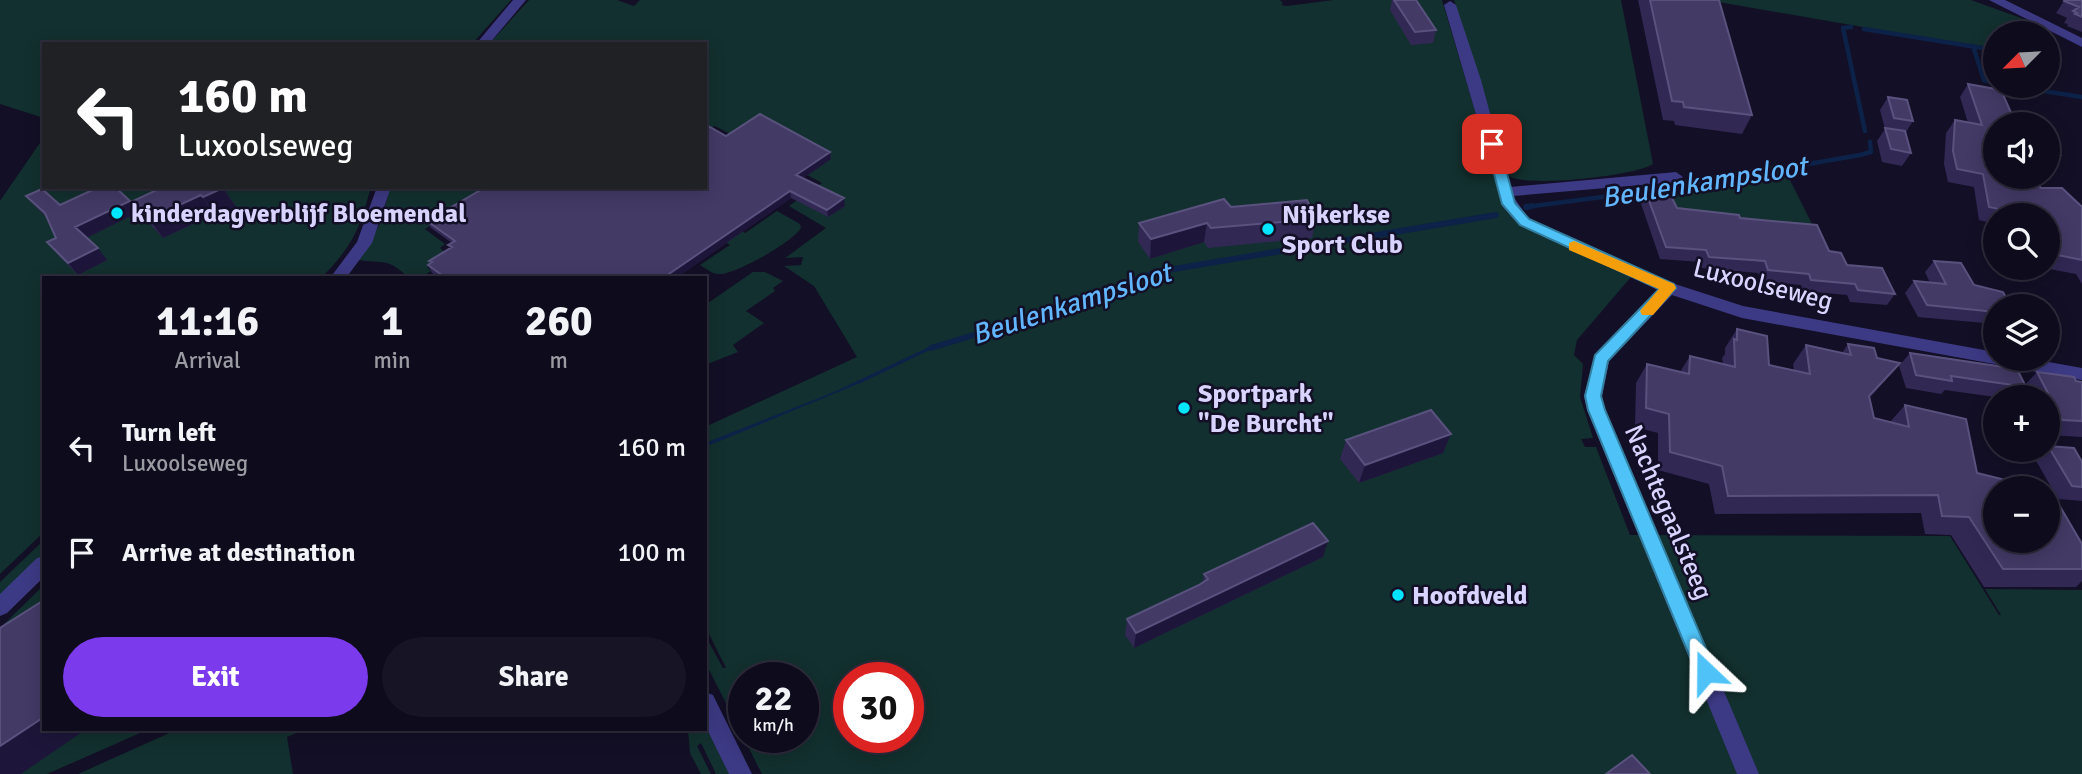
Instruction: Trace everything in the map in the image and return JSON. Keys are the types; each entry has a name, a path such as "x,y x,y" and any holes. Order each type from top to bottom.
{"street":[{"path":"484,42 520,0"},
{"path":"1995,0 2082,43"},
{"name":"Luxoolseweg","path":"1450,5 1508,204 1524,222 1669,288 1742,312 1983,355"},
{"path":"1504,192 1676,177"},
{"path":"339,276 364,243 383,189"},
{"name":"Nachtegaalsteeg","path":"1669,288 1601,359 1593,396 1748,774"},
{"name":"Luxoolseweg","path":"2060,370 2082,374"},
{"path":"0,607 42,566"},
{"path":"707,706 741,774"}],"green space":[{"path":"0,0 511,0 474,42 42,42 42,117 0,104"},
{"name":"Sportpark \"De Burcht\"","path":"529,0 617,0 634,6 640,0 1280,0 1283,3 1281,5 1287,6 1333,0 1442,0 1504,208 1631,277 1577,340 1574,355 1583,364 1580,397 1593,438 1581,439 1585,447 1596,447 1630,535 1950,536 1999,615 1985,589 2082,590 2082,774 762,774 751,753 819,753 819,662 728,662 728,707 707,666 707,639 723,668 726,668 707,630 707,444 716,439 707,442 707,426 857,357 814,286 784,266 801,265 803,257 785,258 826,228 789,206 822,183 715,126 707,130 707,42 491,42"},
{"path":"1454,0 1621,0 1653,164 1625,173 1557,181 1536,181 1509,176"},
{"path":"1707,0 1971,0 2029,21 1983,21 1983,48"},
{"path":"42,140 42,189 370,189 353,237 341,256 323,276 42,276 42,534 0,574 0,201"},
{"path":"1782,164 1817,234 1675,222 1658,184"},
{"path":"389,189 493,189 425,229 445,244 440,248 446,253 427,267 431,271 423,276 407,276 387,263 359,260 381,222"},
{"path":"638,189 671,189 745,233 777,211 800,224 801,228 796,234 776,249 728,273 715,274 700,265 730,245"},
{"path":"753,272 765,272 783,281 773,288 775,291 746,311 764,323 733,345 738,352 707,364 707,304"},
{"path":"42,542 42,556 0,597 0,582"},
{"path":"42,587 42,731 145,731 47,774 0,774 0,628"},
{"path":"707,728 730,774 716,774 701,743 697,746 711,774 701,774 690,753 688,731 707,731"},
{"path":"174,731 301,731 287,737 293,774 78,774"}],"water":[{"path":"935,344 936,347 865,381 707,446 707,442 834,392"}],"building":[{"path":"1394,0 1416,0 1436,30 1415,32"},
{"path":"1650,0 1719,0 1752,115 1684,107 1683,102 1672,101"},
{"path":"2065,0 2082,0 2082,17 2073,11 2079,7"},
{"path":"1968,84 1983,87 1983,98 2005,98 2011,112 1983,112 1983,174 1957,169 1953,151 1955,120 1982,125"},
{"path":"1888,97 1907,100 1913,121 1894,118"},
{"path":"760,114 830,152 796,175 844,198 827,210 790,191 666,276 443,276 428,265 432,262 429,261 452,247 448,245 455,241 427,221 483,189 707,189 707,127 726,136"},
{"path":"1885,128 1905,131 1911,153 1891,149"},
{"path":"1644,187 1668,190 1677,208 1739,215 1740,218 1817,225 1829,251 1841,253 1847,265 1882,268 1895,294 1858,290 1855,284 1811,280 1809,274 1768,270 1765,261 1709,257 1706,250 1666,247"},
{"path":"2062,188 2082,207 2082,260 2060,255 2060,203 1988,203 1986,189"},
{"path":"42,189 60,205 95,189 117,189 130,201 75,227 98,248 68,263 47,242 56,238 45,213 26,196"},
{"path":"159,189 221,189 149,219 133,201"},
{"path":"1224,199 1231,207 1307,200 1316,219 1211,228 1207,223 1151,239 1139,223"},
{"path":"1934,261 1961,263 1974,285 2004,294 1983,294 1983,311 1927,305 1914,281 1946,284"},
{"path":"1737,329 1767,336 1769,365 1810,374 1806,345 1851,355 1848,344 1874,348 1877,358 1900,363 1869,396 1874,418 1909,427 1905,405 1966,419 1977,473 1989,476 1983,476 1983,538 1969,517 1942,516 1938,495 1728,496 1722,466 1670,452 1669,414 1646,408 1647,364 1689,374 1690,356 1735,367 1734,339 1737,340"},
{"path":"1910,353 1983,364 1983,371 2018,371 2025,385 1951,376 1952,381 1916,375"},
{"path":"2037,372 2074,377 2076,381 2082,382 2082,421 2062,420 2060,385 2044,385"},
{"path":"1431,410 1451,434 1365,465 1346,440"},
{"path":"2060,447 2074,448 2082,462 2082,487 2072,486 2058,462 2060,462"},
{"path":"2060,506 2082,544 2082,569 2003,569 1993,553 2060,553"},
{"path":"1313,523 1328,541 1136,633 1127,619 1199,585 1208,579 1204,574"},
{"path":"42,601 42,718 0,746 0,628"},
{"path":"1632,755 1650,774 1606,774"}],"waterway":[{"name":"Beulenkampsloot","path":"1851,27 1843,28 1865,131"},
{"name":"Beulenkampsloot","path":"1864,29 1973,46"},
{"name":"Beulenkampsloot","path":"1973,46 1983,48"},
{"path":"1973,46 1983,77"},
{"path":"2060,94 2082,97"},
{"name":"Beulenkampsloot","path":"1659,190 1860,155 1871,152 1870,142"},
{"name":"Beulenkampsloot","path":"1532,206 1526,207 1648,191"},
{"name":"Beulenkampsloot","path":"931,348 1069,306 1156,272 1496,215"}],"slow traffic":[{"path":"1574,246 1669,288 1647,311"}],"place":[{"name":"kinderdagverblijf Bloemendal","path":"117,213"},
{"name":"Nijkerkse Sport Club","path":"1268,229"},
{"name":"Sportpark \"De Burcht\"","path":"1184,408"},
{"name":"Hoofdveld","path":"1398,595"}],"route":[{"path":"1492,144 1508,204 1524,222 1669,288 1601,359 1593,396 1706,672"}]}
